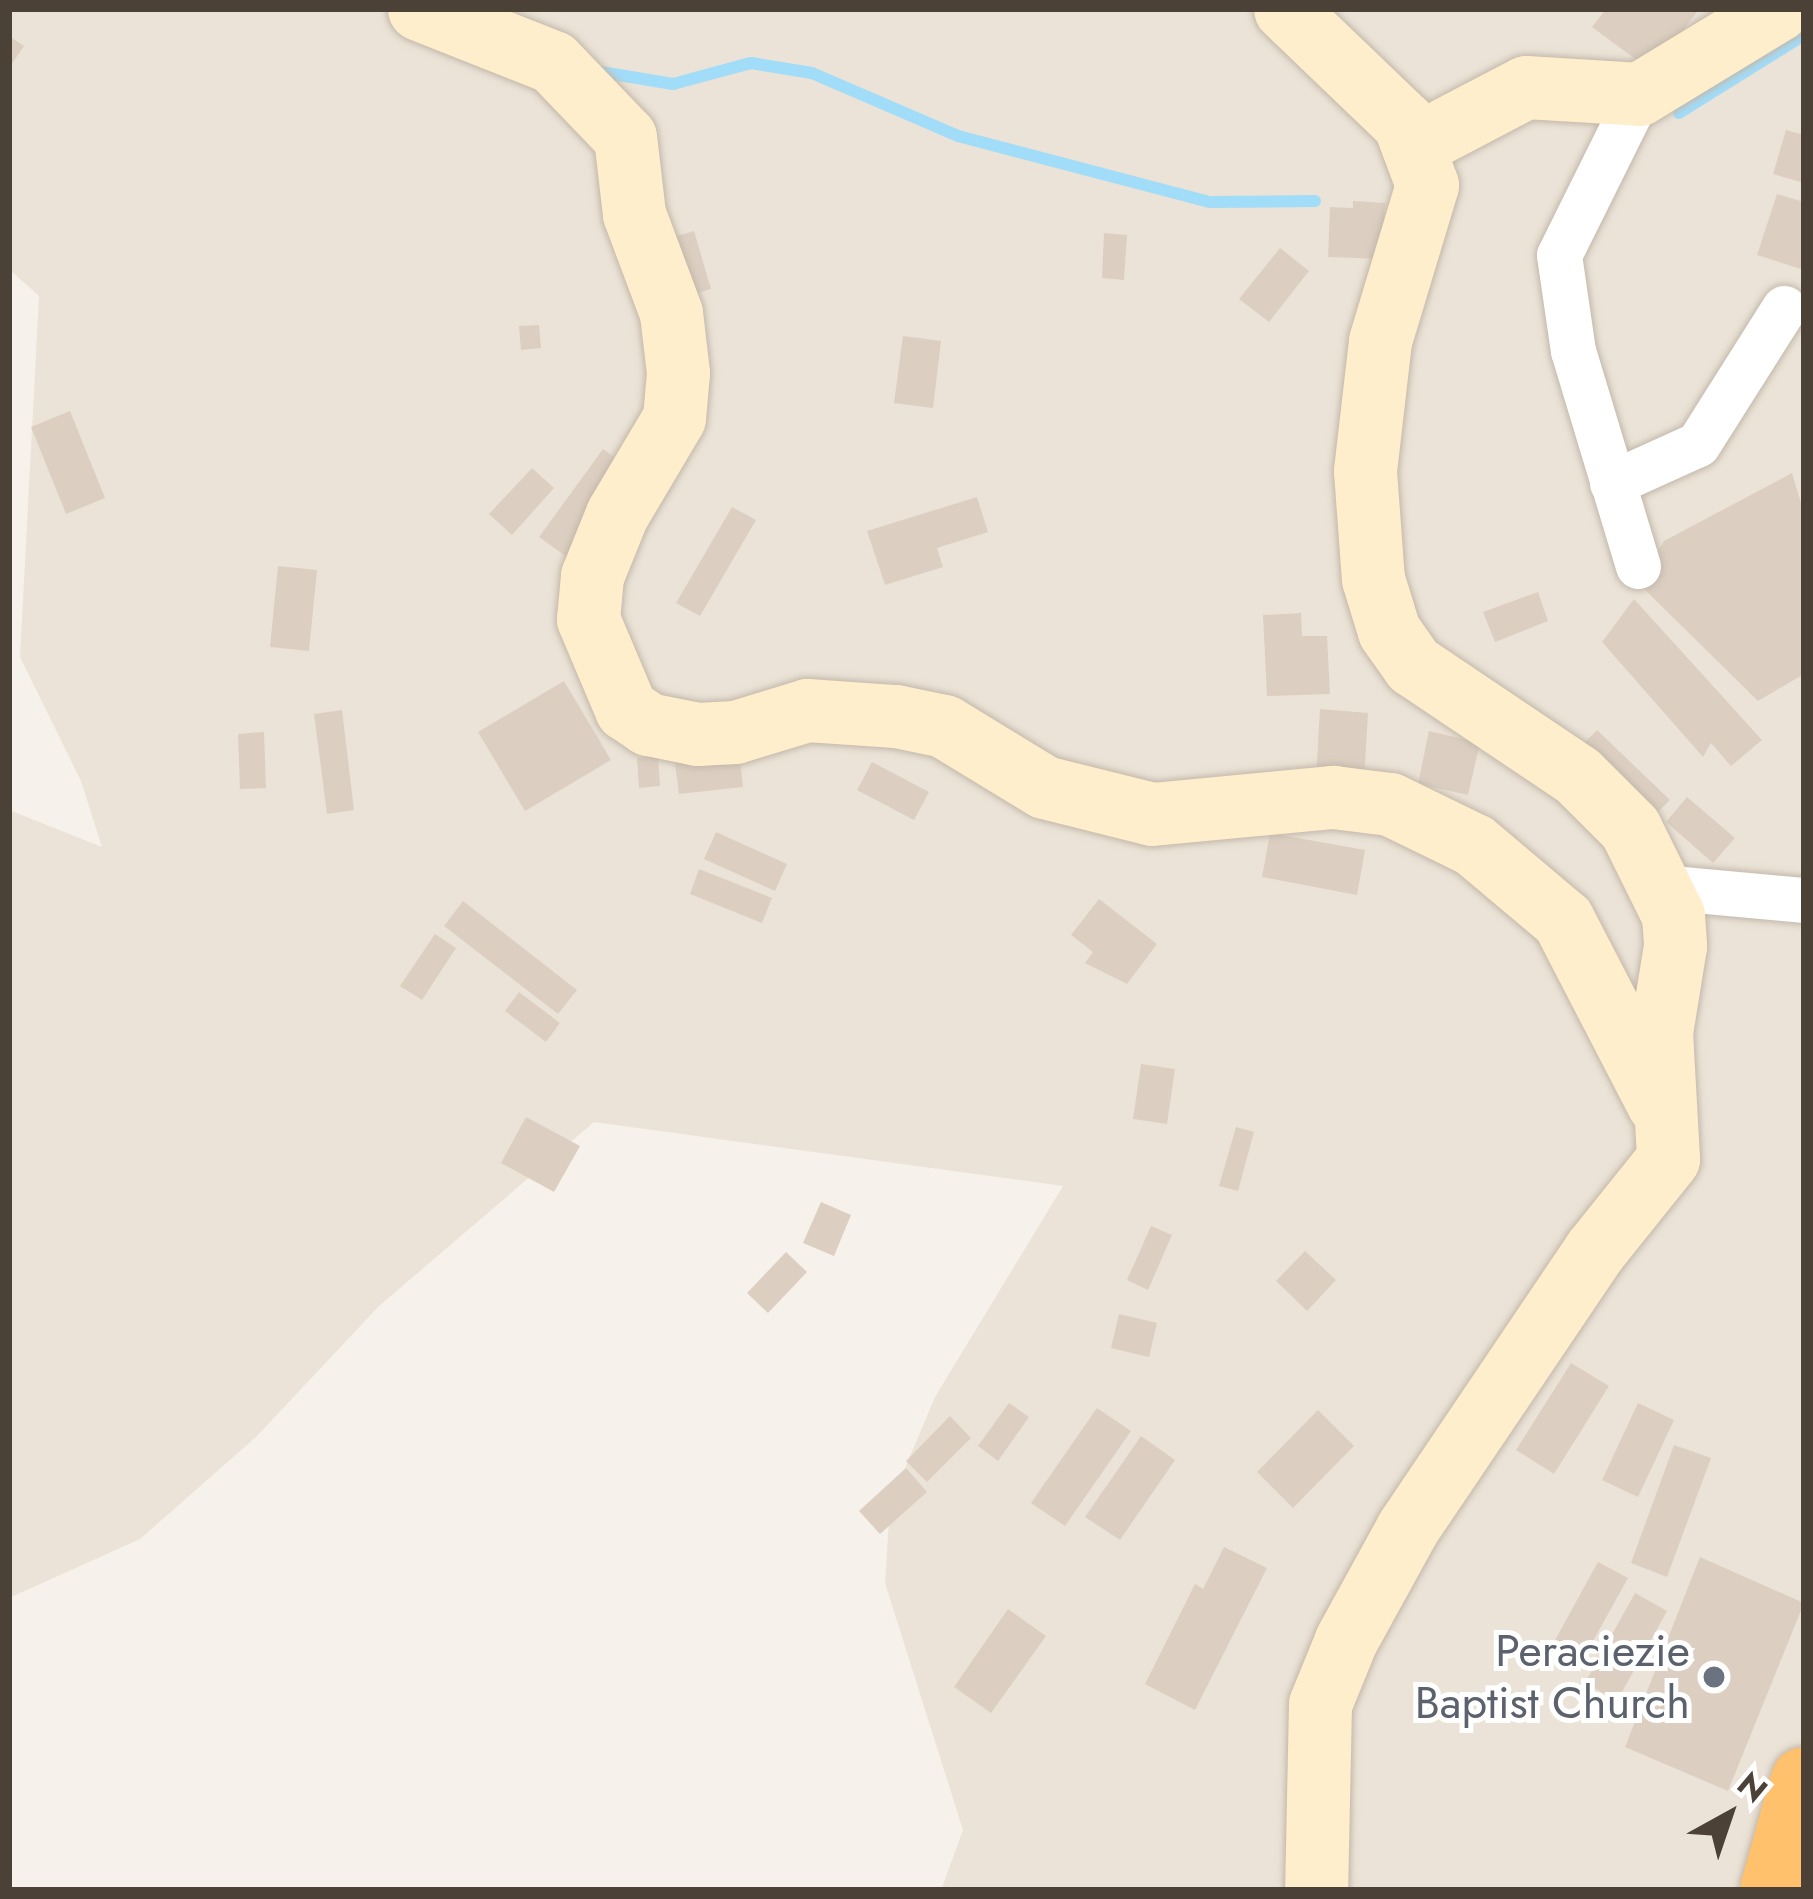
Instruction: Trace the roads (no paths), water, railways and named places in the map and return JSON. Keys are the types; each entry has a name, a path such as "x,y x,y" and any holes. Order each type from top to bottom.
{"highway":[{"path":"1773,1890 1804,1780"}],"street":[{"path":"419,9 553,62 625,137 634,214 671,314 678,373 674,418 616,514 592,576 588,619 626,709 648,724 697,734 735,732 807,710 896,716 944,726 1044,787 1152,814 1333,797 1390,804 1474,845 1563,920 1666,1116"},
{"path":"1285,9 1404,123 1427,185 1380,341 1365,471 1373,578 1389,632 1413,665 1577,775 1630,828 1661,886 1676,946 1661,1032 1668,1159 1595,1250 1419,1510 1346,1640 1320,1704 1316,1890"},
{"path":"1638,566 1573,352 1559,255 1639,94 1779,9"},
{"path":"1413,146 1526,87 1639,94"},
{"path":"1612,483 1698,444 1784,308"},
{"path":"1661,886 1804,900"}],"waterway":[{"path":"1679,113 1804,35"},
{"path":"595,71 673,84 751,63 812,73 958,136 1210,202 1315,201"}],"place":[{"name":"Peraciezie Baptist Church","path":"1714,1677"}]}
